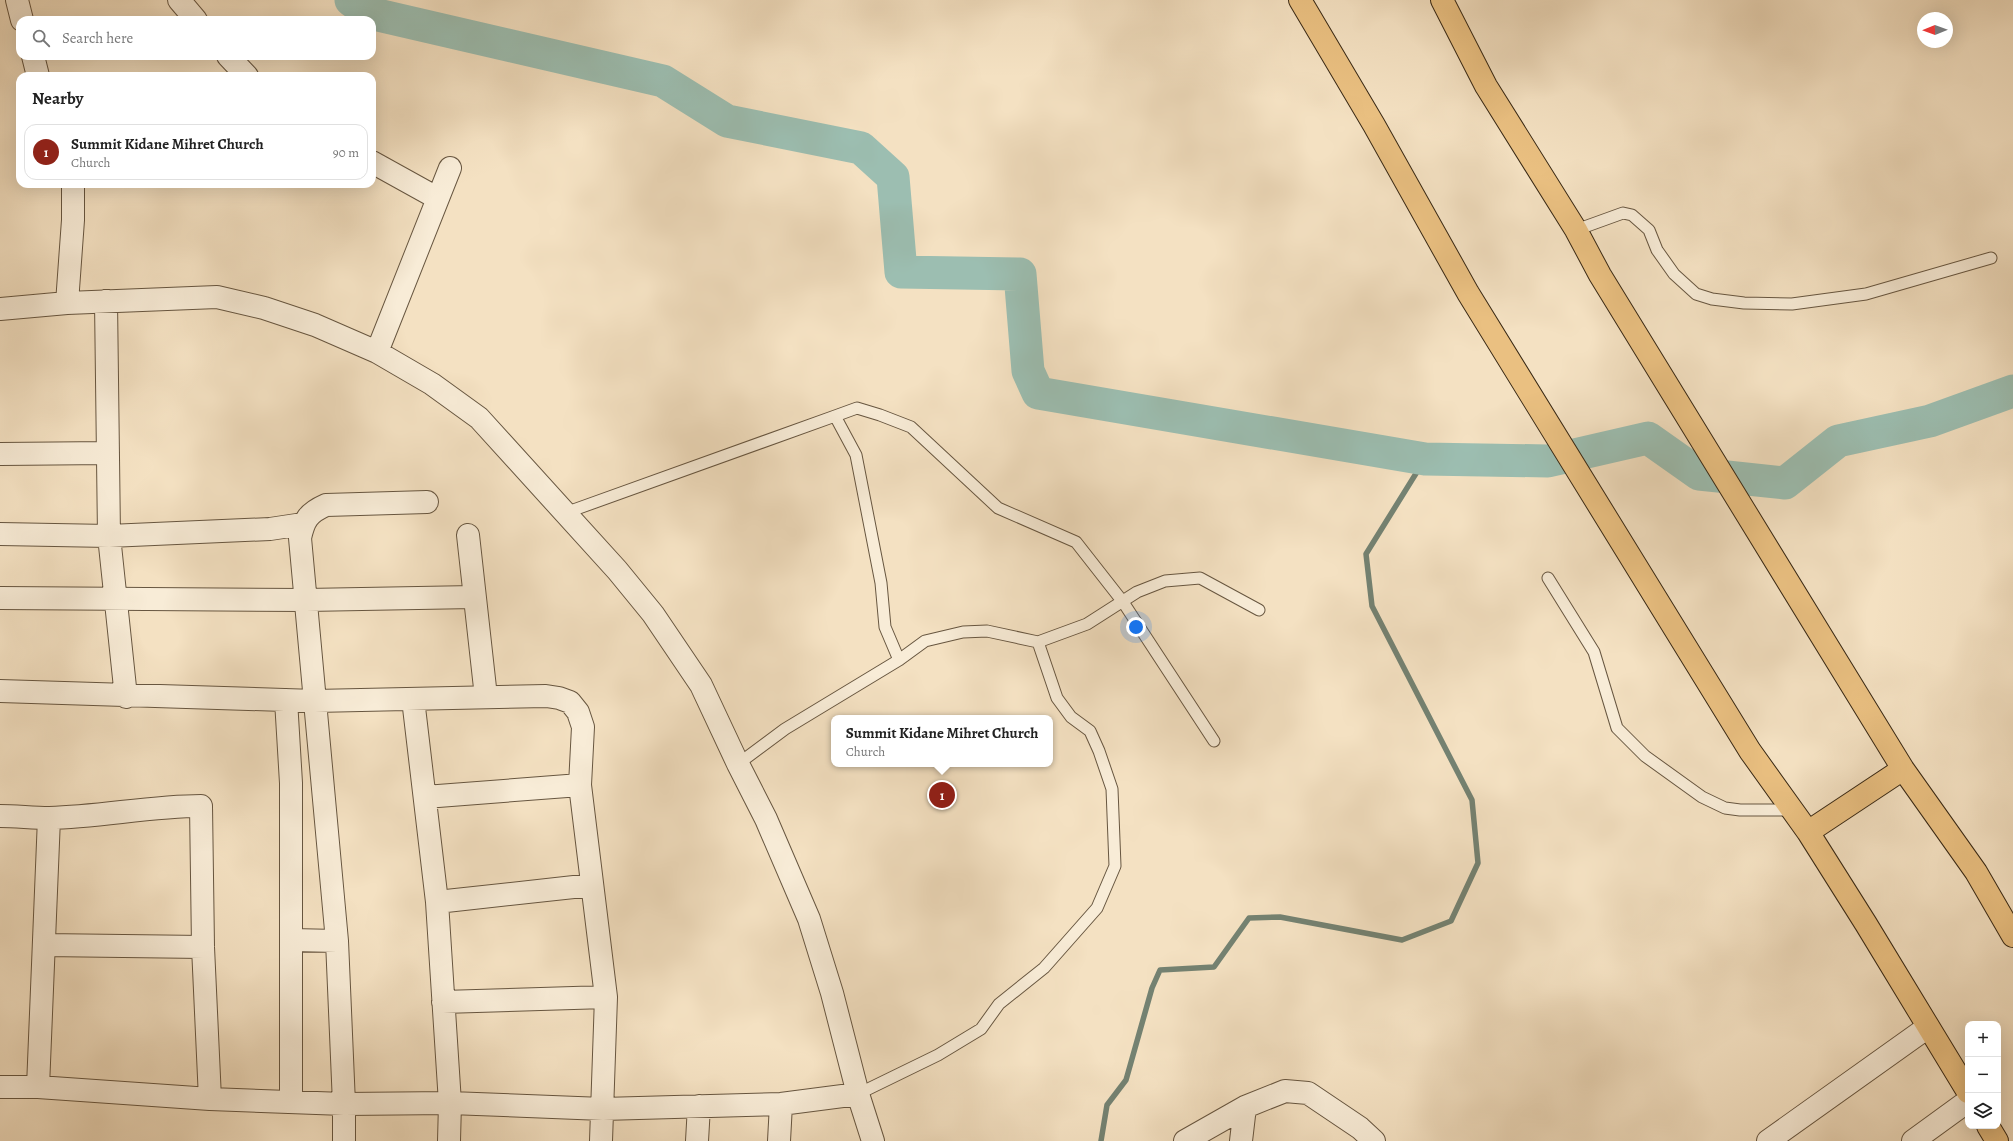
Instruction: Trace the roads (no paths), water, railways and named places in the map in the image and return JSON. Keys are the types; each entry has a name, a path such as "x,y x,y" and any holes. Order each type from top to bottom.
{"highway":[{"path":"1300,0 1374,125 1468,293 1750,751 1808,832 1965,1087"},
{"path":"1442,0 1486,86 1576,230 1600,275 1814,626 1903,769 1976,872 2013,936"},
{"path":"1808,832 1903,769"},
{"path":"1990,1129 1997,1141"}],"street":[{"path":"17,0 21,16"},
{"path":"179,0 193,16"},
{"path":"34,60 37,72"},
{"path":"232,60 243,72"},
{"path":"376,164 437,198"},
{"path":"377,352 450,168"},
{"path":"67,303 73,220 73,188"},
{"path":"0,309 67,303 217,297 264,308 315,325 377,352 432,384 479,418 617,570 653,614 701,685 785,860 809,919 832,993 858,1094 873,1141"},
{"path":"106,301 109,536 117,599 126,697"},
{"path":"0,454 108,453"},
{"path":"344,1141 344,1104 337,941 300,538 303,524 313,511 326,505 427,502"},
{"path":"0,534 109,536 270,528 303,524"},
{"path":"468,535 486,697"},
{"path":"0,598 306,600 474,597"},
{"path":"0,691 126,697 314,701 546,696 560,698 570,702 578,712 582,727 580,786 606,996 601,1141"},
{"path":"413,699 437,902 450,1103 449,1141"},
{"path":"286,700 291,783 291,1102"},
{"path":"424,797 580,786"},
{"path":"0,816 49,818 128,812 168,806 201,806 204,947 210,1099"},
{"path":"38,1087 49,818"},
{"path":"437,902 592,885"},
{"path":"292,940 337,941"},
{"path":"44,945 204,947"},
{"path":"443,1002 606,996"},
{"path":"1768,1141 1928,1027"},
{"path":"0,1086 38,1087 210,1099 344,1104 450,1103 603,1108 780,1104 858,1094"},
{"path":"1185,1141 1245,1107 1285,1092 1308,1093 1360,1128 1374,1141"},
{"path":"1913,1141 1965,1103"},
{"path":"779,1141 780,1104"},
{"path":"697,1141 699,1106"},
{"path":"1241,1141 1245,1107"}],"lane":[{"path":"1576,230 1623,213 1632,215 1649,230 1656,250 1674,274 1696,294 1712,299 1744,303 1792,304 1866,294 1991,258"},
{"path":"565,513 857,408 880,415 912,427 998,508 1076,542 1123,602 1214,741"},
{"path":"835,416 856,455 881,583 885,627 899,660"},
{"path":"738,764 785,729 899,660 925,642 963,632 986,631 1038,642 1087,624 1137,592 1165,581 1200,578 1259,610"},
{"path":"1548,578 1594,652 1617,728 1645,756 1702,797 1725,808 1740,810 1793,810"},
{"path":"858,1094 938,1055 981,1029 998,1004 1044,968 1097,908 1115,866 1112,790 1101,757 1090,731 1072,717 1056,698 1038,642"}],"waterway":[{"path":"351,0 369,13 663,81 727,121 861,148 893,177 901,272 1020,274 1028,371 1038,393 1425,459 1548,461 1648,438 1699,474 1785,483 1838,441 1930,421 2013,391"},
{"path":"1101,1141 1107,1105 1126,1080 1152,988 1160,970 1214,967 1249,918 1280,917 1402,940 1451,921 1478,863 1472,800 1372,606 1366,554 1425,459"}],"place":[{"name":"Summit Kidane Mihret Church","path":"942,795"}]}
